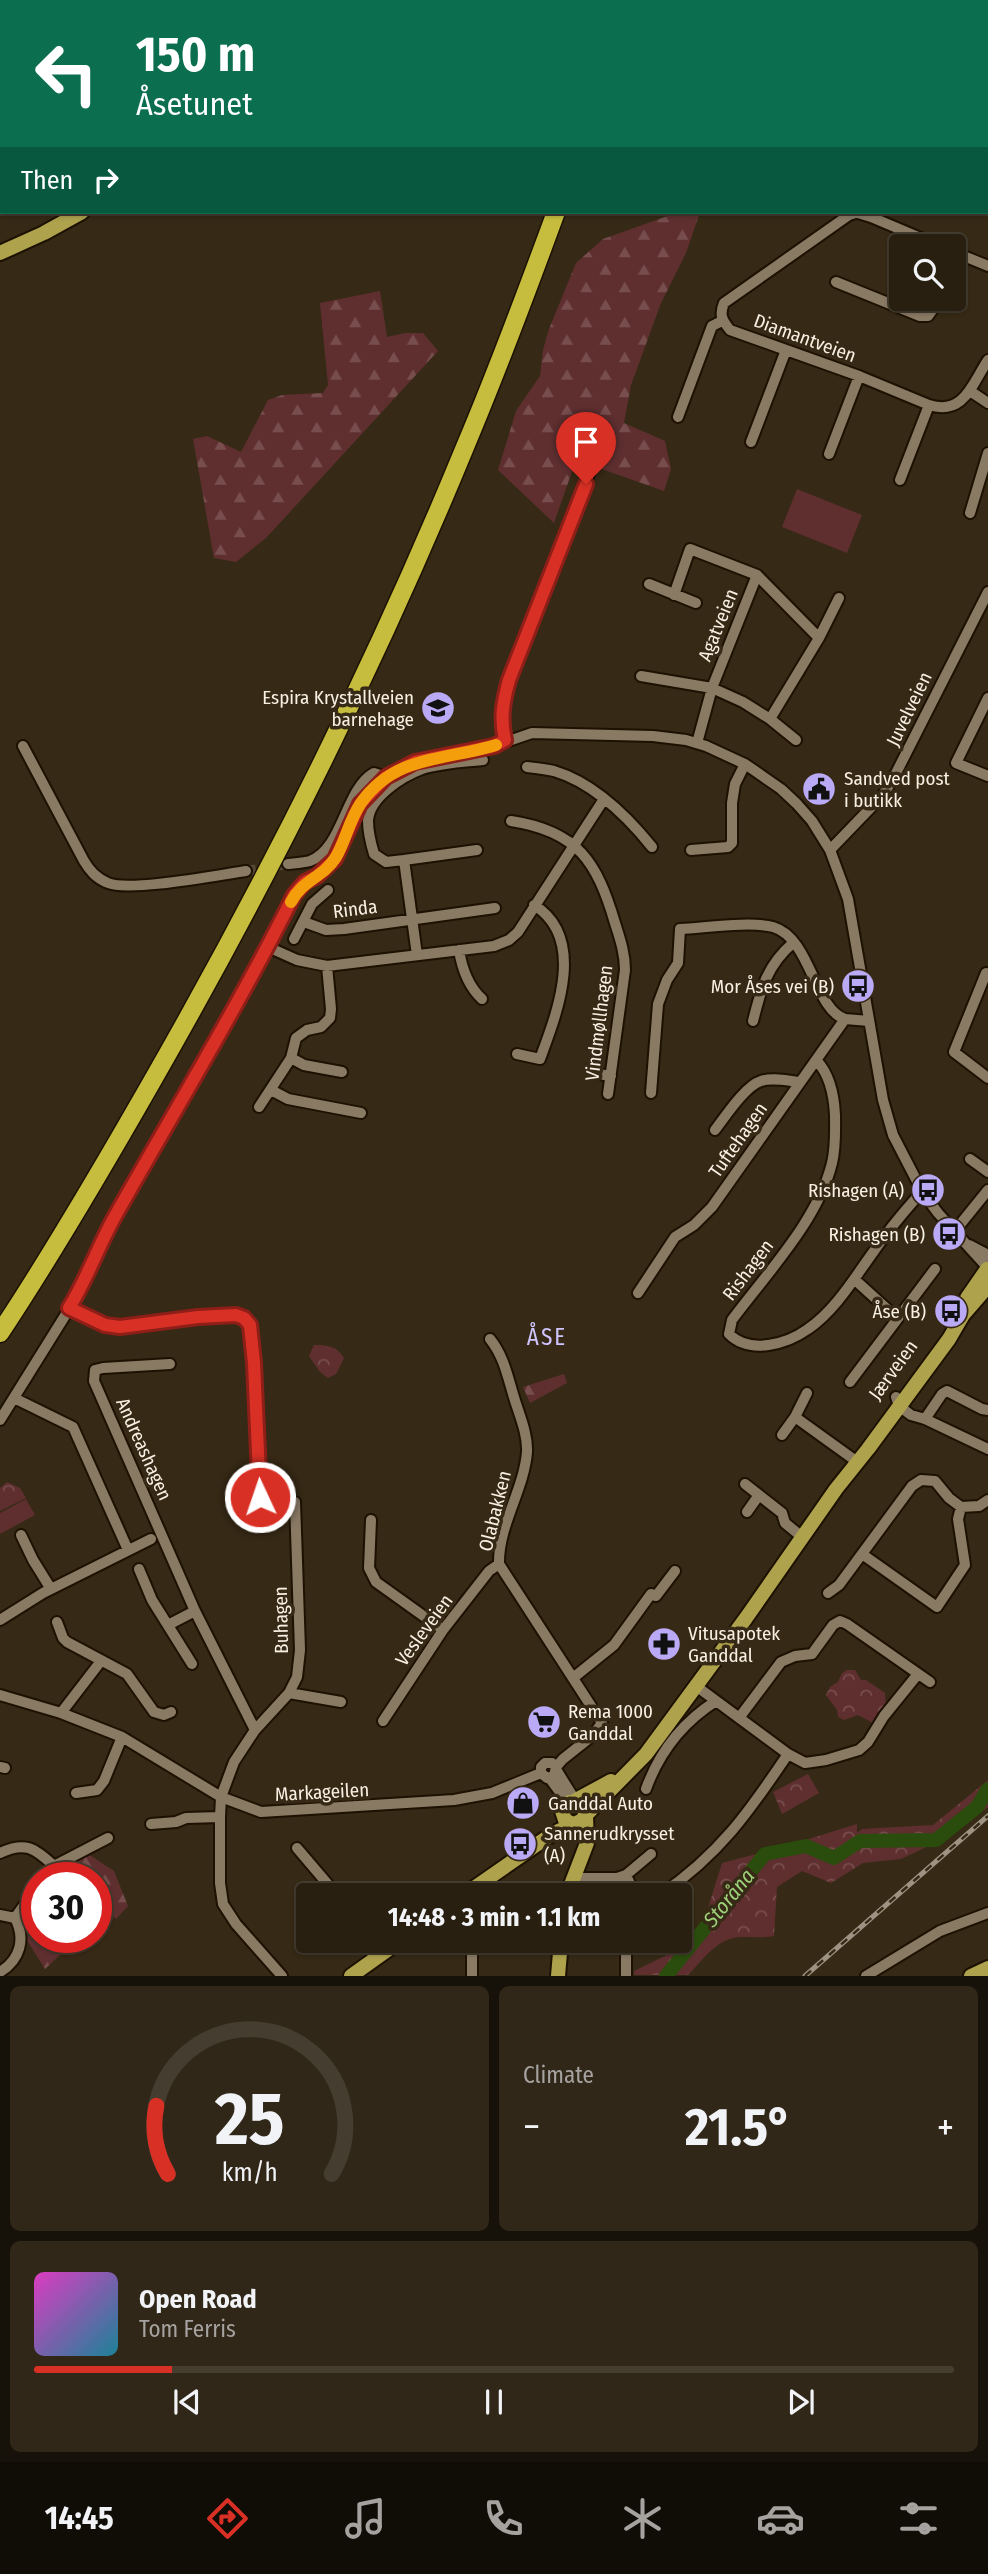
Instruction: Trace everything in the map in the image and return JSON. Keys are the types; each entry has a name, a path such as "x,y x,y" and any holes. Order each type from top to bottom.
{"highway":[{"path":"0,1314 68,1206 194,990 309,766 433,497 480,384 544,214"},
{"path":"0,1333 117,1142 201,996 319,769 394,610 465,448 555,214"}],"main road":[{"path":"0,253 78,214"},
{"name":"Jærveien","path":"900,1401 988,1268"},
{"name":"Jærveien","path":"481,1883 552,1834 580,1820 634,1768 900,1401 949,1339 963,1315 988,1286"},
{"name":"Jærveien","path":"517,1858 569,1804 614,1779 635,1757 789,1554"},
{"path":"571,1883 581,1856 580,1820 584,1805 569,1804 565,1820 580,1820"},
{"path":"351,1976 374,1953"},
{"path":"558,1976 560,1953"},
{"path":"971,1976 988,1968"}],"street":[{"name":"Diamantveien","path":"854,214 724,303 720,312 722,321 730,330 859,376 929,405"},
{"name":"Diamantveien","path":"861,214 911,234"},
{"path":"966,257 988,267"},
{"path":"836,282 889,303"},
{"path":"908,311 928,316 934,311"},
{"path":"678,416 712,326 722,321"},
{"path":"751,442 786,350"},
{"path":"900,480 929,405 942,409 958,404 988,360"},
{"path":"829,454 859,376"},
{"path":"970,390 988,403"},
{"path":"970,513 988,453"},
{"path":"500,743 502,703 509,680 591,469"},
{"name":"Agatveien","path":"674,595 690,549 757,575 819,638"},
{"name":"Agatveien","path":"697,743 712,688 757,575"},
{"name":"Juvelveien","path":"966,632 988,582"},
{"name":"Agatveien","path":"649,584 696,603"},
{"name":"Juvelveien","path":"827,845 850,828 882,796 892,781 988,592"},
{"path":"770,719 819,638 839,597"},
{"name":"Agatveien","path":"641,676 712,688 743,702 796,740"},
{"path":"988,698 956,763 988,776"},
{"path":"0,1420 91,1270 112,1221 229,1021 294,895 305,882 317,876 335,859 360,804 386,777 415,762 532,733 653,736 697,743 745,764 781,789 797,804 827,845 848,898 887,1117 903,1158 923,1193 954,1232 988,1268"},
{"path":"23,746 84,861 93,874 109,884 130,886 246,871"},
{"path":"477,850 386,862 374,854 368,822 372,809 381,796 407,776 423,769 483,760"},
{"path":"691,850 728,848 732,843 732,803 735,785 745,764"},
{"path":"527,767 554,771 604,799 635,827 652,847"},
{"path":"288,864 311,860 323,852 364,779 374,773 386,777"},
{"path":"268,947 297,960 327,966 495,946 509,940 517,932 604,799"},
{"name":"Vindmøllhagen","path":"511,821 548,830 573,846 587,859 601,880 625,955 608,1094"},
{"path":"404,860 416,955"},
{"name":"Rinda","path":"294,939 312,904 328,890"},
{"path":"517,1054 546,1062 560,999 564,946 552,918 534,905"},
{"name":"Rinda","path":"304,922 326,930 495,908"},
{"path":"651,1093 658,1004 667,980 678,963 680,929 769,926 780,930 793,943 832,1012 845,1019 869,1021"},
{"path":"753,1021 760,991 771,965 793,943"},
{"path":"459,950 461,964 469,983 482,999"},
{"path":"260,1107 291,1058 299,1035 321,1027 330,1018 327,966"},
{"path":"986,973 954,1052 988,1079"},
{"name":"Tuftehagen","path":"638,1293 676,1237 694,1225 712,1207 845,1019"},
{"path":"291,1058 304,1065 342,1072"},
{"name":"Rishagen","path":"817,1061 828,1077 835,1108 836,1139 827,1181 807,1219 732,1320 729,1334 744,1343 764,1346 787,1340 808,1329 824,1315 854,1279 890,1228 917,1196 923,1193"},
{"path":"592,1073 611,1076"},
{"path":"715,1130 744,1095 761,1081 800,1082"},
{"path":"271,1090 288,1099 361,1113"},
{"path":"970,1159 988,1172"},
{"path":"954,1232 988,1190"},
{"path":"968,1244 988,1255"},
{"path":"850,1382 935,1269"},
{"path":"854,1279 897,1318"},
{"path":"69,1308 105,1325 120,1327 198,1317 236,1315 244,1318 250,1325 254,1363 260,1497"},
{"name":"Olabakken","path":"490,1339 499,1350 505,1367 527,1449 503,1538 499,1564 602,1723 592,1736 551,1772"},
{"name":"Andreashagen","path":"170,1364 103,1368 95,1370 94,1381 195,1611 255,1730"},
{"path":"925,1419 947,1391 988,1410"},
{"path":"782,1435 807,1393"},
{"path":"14,1398 73,1427 128,1550"},
{"path":"900,1401 911,1415 988,1449"},
{"path":"795,1417 856,1461"},
{"path":"828,1592 839,1585 912,1486 921,1480 935,1481 948,1498 961,1507 979,1506 988,1500"},
{"path":"745,1484 782,1513 785,1523 801,1536"},
{"path":"747,1512 759,1495"},
{"name":"Buhagen","path":"282,1976 236,1924 223,1904 219,1870 220,1817 221,1797 234,1762 255,1730 289,1693 297,1677 300,1650 295,1502"},
{"path":"862,1554 937,1607 965,1565 958,1519 961,1507"},
{"path":"371,1520 369,1568 376,1582 443,1630"},
{"path":"21,1535 51,1588"},
{"path":"0,1620 51,1588 150,1539"},
{"name":"Vesleveien","path":"383,1721 443,1630 489,1571 499,1564"},
{"path":"139,1569 152,1600 192,1664"},
{"path":"573,1678 614,1645 651,1594 656,1596 675,1570"},
{"path":"168,1625 195,1611"},
{"path":"739,1718 781,1662 795,1656 812,1654 833,1625 840,1621 847,1623 930,1682"},
{"path":"57,1622 67,1642 132,1678 154,1712 164,1715 171,1712"},
{"path":"61,1713 100,1661"},
{"path":"696,1686 788,1754 805,1763 859,1750 868,1742 884,1716 918,1674"},
{"path":"289,1693 341,1702"},
{"name":"Markageilen","path":"0,1695 61,1713 122,1737 221,1797 250,1810 269,1813 476,1797 551,1772"},
{"path":"646,1789 652,1770 684,1726 694,1715 716,1701"},
{"path":"76,1793 96,1790 104,1781 122,1737"},
{"path":"678,1883 698,1869 728,1838 788,1754"},
{"path":"551,1772 569,1804"},
{"path":"651,1777 662,1785"},
{"path":"151,1824 176,1822 186,1818 220,1817"},
{"path":"62,1862 108,1838"},
{"path":"0,1853 20,1846 38,1851 50,1862"},
{"path":"297,1848 327,1883"},
{"path":"572,1878 617,1878 626,1875 652,1854"},
{"path":"626,1875 630,1883"},
{"path":"15,1918 21,1909"},
{"path":"866,1976 940,1931 988,1913"},
{"path":"0,1915 15,1918"},
{"path":"0,1972 15,1959 21,1946 15,1918"},
{"path":"472,1953 472,1976"},
{"path":"626,1953 626,1976"}],"green space":[{"path":"673,214 699,214 686,253 661,303 631,385 624,423 665,441 671,469 664,491 576,460 554,523 498,470 516,411 540,376 549,329 576,263 603,239"},
{"path":"380,291 387,337 423,333 438,351 266,538 236,562 214,558 193,439 207,436 241,452 268,400 282,395 323,393 328,385 320,303"},
{"path":"797,489 862,515 847,553 782,527"},
{"path":"314,1345 331,1347 341,1354 344,1358 336,1374 328,1378 320,1372 309,1356"},
{"path":"564,1374 567,1383 530,1403 523,1387"},
{"path":"7,1482 20,1488 26,1498 0,1511 0,1488"},
{"path":"26,1499 35,1515 0,1534 0,1513"},
{"path":"847,1670 855,1670 861,1680 866,1680 885,1693 886,1705 873,1723 858,1715 844,1720 838,1717 837,1710 826,1695"},
{"path":"808,1774 819,1793 782,1814 773,1792"},
{"path":"988,1780 988,1807 943,1839 901,1859 863,1863 831,1883 802,1871 777,1887 774,1936 739,1937 724,1941 712,1949 688,1975 634,1975 634,1971 671,1953 692,1953 692,1943 698,1940 722,1863 857,1824 857,1833 862,1829 933,1825"},
{"path":"88,1854 100,1862 72,1862"},
{"path":"112,1870 128,1906 116,1919 112,1915"},
{"path":"35,1953 62,1953 45,1969"}],"waterway":[{"name":"Storåna","path":"666,1976 765,1854 806,1846 834,1858 860,1841 936,1840 977,1807 988,1789"}],"tunnel":[{"path":"246,871 288,864"}],"railway":[{"path":"805,1976 988,1816"}],"slow traffic":[{"path":"291,902 305,882 317,876 335,859 360,804 386,777 415,762 496,745"}],"place":[{"name":"Espira Krystallveien barnehage","path":"438,708"},
{"name":"Sandved post i butikk","path":"819,789"},
{"name":"Mor Åses vei (B)","path":"858,986"},
{"name":"Rishagen (A)","path":"928,1190"},
{"name":"Rishagen (B)","path":"949,1234"},
{"name":"Åse (B)","path":"951,1311"},
{"name":"Vitusapotek Ganddal","path":"664,1644"},
{"name":"Rema 1000 Ganddal","path":"544,1722"},
{"name":"Ganddal Auto","path":"523,1803"},
{"name":"Sannerudkrysset (A)","path":"520,1844"}],"district":[{"name":"ÅSE","path":"547,1337"}],"route":[{"path":"260,1497 254,1363 250,1325 244,1318 236,1315 198,1317 120,1327 90,1320 69,1308 91,1270 112,1221 234,1011 294,895 305,882 317,876 335,859 360,804 386,777 415,762 494,746 505,740 501,722 502,703 509,680 586,484"}]}
